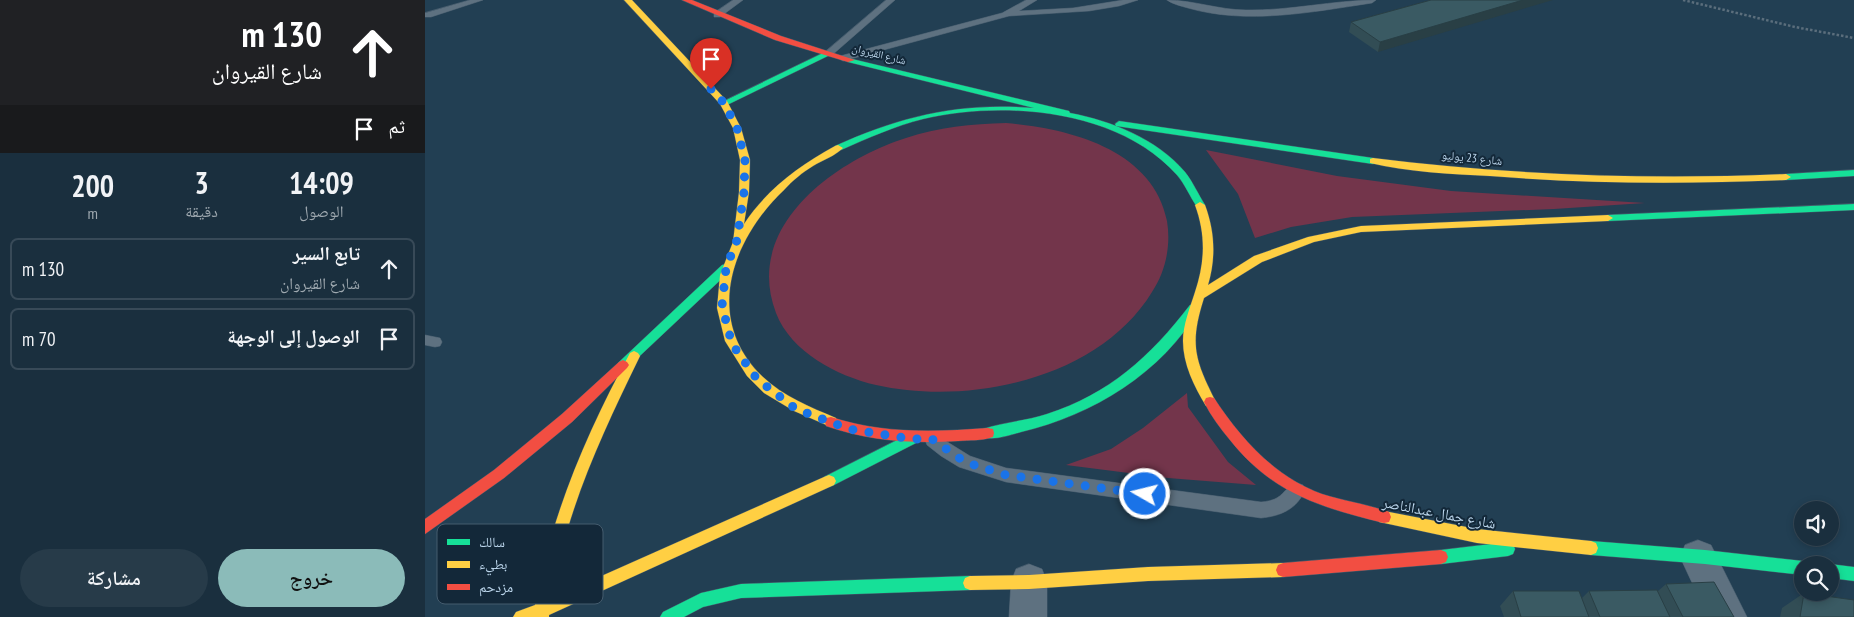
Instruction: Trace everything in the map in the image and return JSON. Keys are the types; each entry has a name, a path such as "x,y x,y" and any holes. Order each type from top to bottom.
{"main road":[{"path":"628,0 724,103 737,128 745,160 744,192 737,240 726,268 722,306 732,344 757,379 796,409 849,429 911,439 932,439 1001,432 1066,413 1122,383 1165,347 1194,308 1200,296 1209,261 1208,228 1197,198 1179,172 1155,150 1124,132 1073,115 1015,109 966,109 911,119 858,137 809,164 767,198 737,240"},
{"name":"شارع القيروان","path":"686,0 717,15 828,54 1073,115"},
{"path":"724,103 828,54"},
{"name":"شارع 23 يوليو","path":"1090,120 1320,153 1495,175 1596,181 1653,182 1721,181 1854,173"},
{"path":"1200,296 1258,258 1312,239 1361,230 1854,207"},
{"path":"425,527 499,474 567,418 726,268"},
{"name":"شارع جمال عبدالناصر","path":"1194,308 1188,346 1199,383 1221,421 1253,457 1297,490 1373,515 1451,533 1541,545 1698,557 1794,567"},
{"path":"559,524 577,474 634,356"},
{"path":"603,586 820,486 911,439"},
{"path":"668,617 701,600 741,591 1029,582 1148,574 1261,572 1465,556 1541,545"},
{"path":"1839,572 1854,574"},
{"path":"521,617 541,614 563,604"}],"street":[{"path":"1698,557 1728,617"},
{"path":"1028,617 1029,582"}],"lane":[{"path":"428,15 479,0"},
{"path":"717,15 739,0"},
{"path":"828,54 891,0"},
{"path":"1005,15 1033,0"},
{"path":"843,58 1005,15 1087,10 1134,0"},
{"path":"1171,0 1200,8 1241,13 1318,9 1373,0"},
{"path":"932,439 965,462 985,470 1038,480 1261,510 1273,510 1284,506 1292,499 1297,490"}],"path":[{"path":"1683,0 1795,27 1854,38"},
{"path":"527,604 541,614"}],"shaded area":[{"path":"1006,123 1055,130 1105,147 1126,160 1145,176 1159,196 1168,230 1168,248 1164,267 1152,292 1129,322 1100,346 1066,365 1029,379 990,388 951,392 912,391 861,381 831,369 804,351 783,327 776,313 769,282 772,253 784,226 802,202 825,181 851,163 878,149 906,138 930,131 968,125"},
{"path":"1206,150 1337,176 1451,191 1645,203 1554,209 1352,217 1291,227 1255,238 1238,194"},
{"path":"1187,393 1188,407 1228,462 1256,485 1168,478 1066,465 1111,449 1143,428"}],"building":[{"path":"1431,0 1523,0 1380,42 1351,22"},
{"path":"1714,582 1734,617 1683,617 1666,584"},
{"path":"1657,590 1670,617 1600,617 1589,591"},
{"path":"1513,591 1579,591 1589,617 1521,617"},
{"path":"1839,598 1854,600 1854,617 1800,617 1803,601 1839,601"}],"traffic: fast":[{"path":"724,103 828,54"},
{"path":"851,60 1066,113"},
{"path":"838,148 886,128 935,114 969,109 1007,108 1046,111 1085,119 1122,131 1155,150 1181,174 1200,205"},
{"path":"1119,124 1373,161"},
{"path":"1786,177 1854,173"},
{"path":"1608,218 1854,207"},
{"path":"623,365 726,268"},
{"path":"988,433 1027,425 1066,413 1119,385 1151,358 1194,308"},
{"path":"829,481 911,439"},
{"path":"1591,548 1705,557 1794,567"},
{"path":"1441,557 1508,549"},
{"path":"1839,572 1854,574"},
{"path":"668,617 701,600 741,591 970,583"}],"traffic: slow":[{"path":"628,0 724,103 737,128 745,160 744,192 737,240"},
{"path":"831,422 799,408 759,382 730,341 723,308 725,275 737,243 756,214 780,187 808,165 838,148"},
{"path":"1373,161 1476,172 1579,179 1682,180 1786,177"},
{"path":"1200,205 1207,227 1209,248 1207,270 1191,322 1189,349 1195,373 1210,402"},
{"path":"1200,296 1258,259 1312,239 1361,229 1608,218"},
{"path":"562,524 589,451 634,356"},
{"path":"603,583 829,481"},
{"path":"1384,517 1477,536 1591,548"},
{"path":"970,583 1029,582 1148,574 1283,570"},
{"path":"541,617 543,604"},
{"path":"521,617 557,604"}],"traffic: jam":[{"path":"686,0 778,38 851,60"},
{"path":"425,527 499,474 567,418 623,365"},
{"path":"1210,402 1218,415 1250,454 1275,476 1289,485 1322,500 1384,517"},
{"path":"831,422 869,433 889,436 929,437 988,433"},
{"path":"1283,570 1441,557"}],"route":[{"path":"711,89 724,103 737,128 745,160 744,192 737,240 726,268 722,306 732,344 757,379 796,409 849,429 911,439 932,439 965,462 985,470 1006,475 1145,494"}]}
